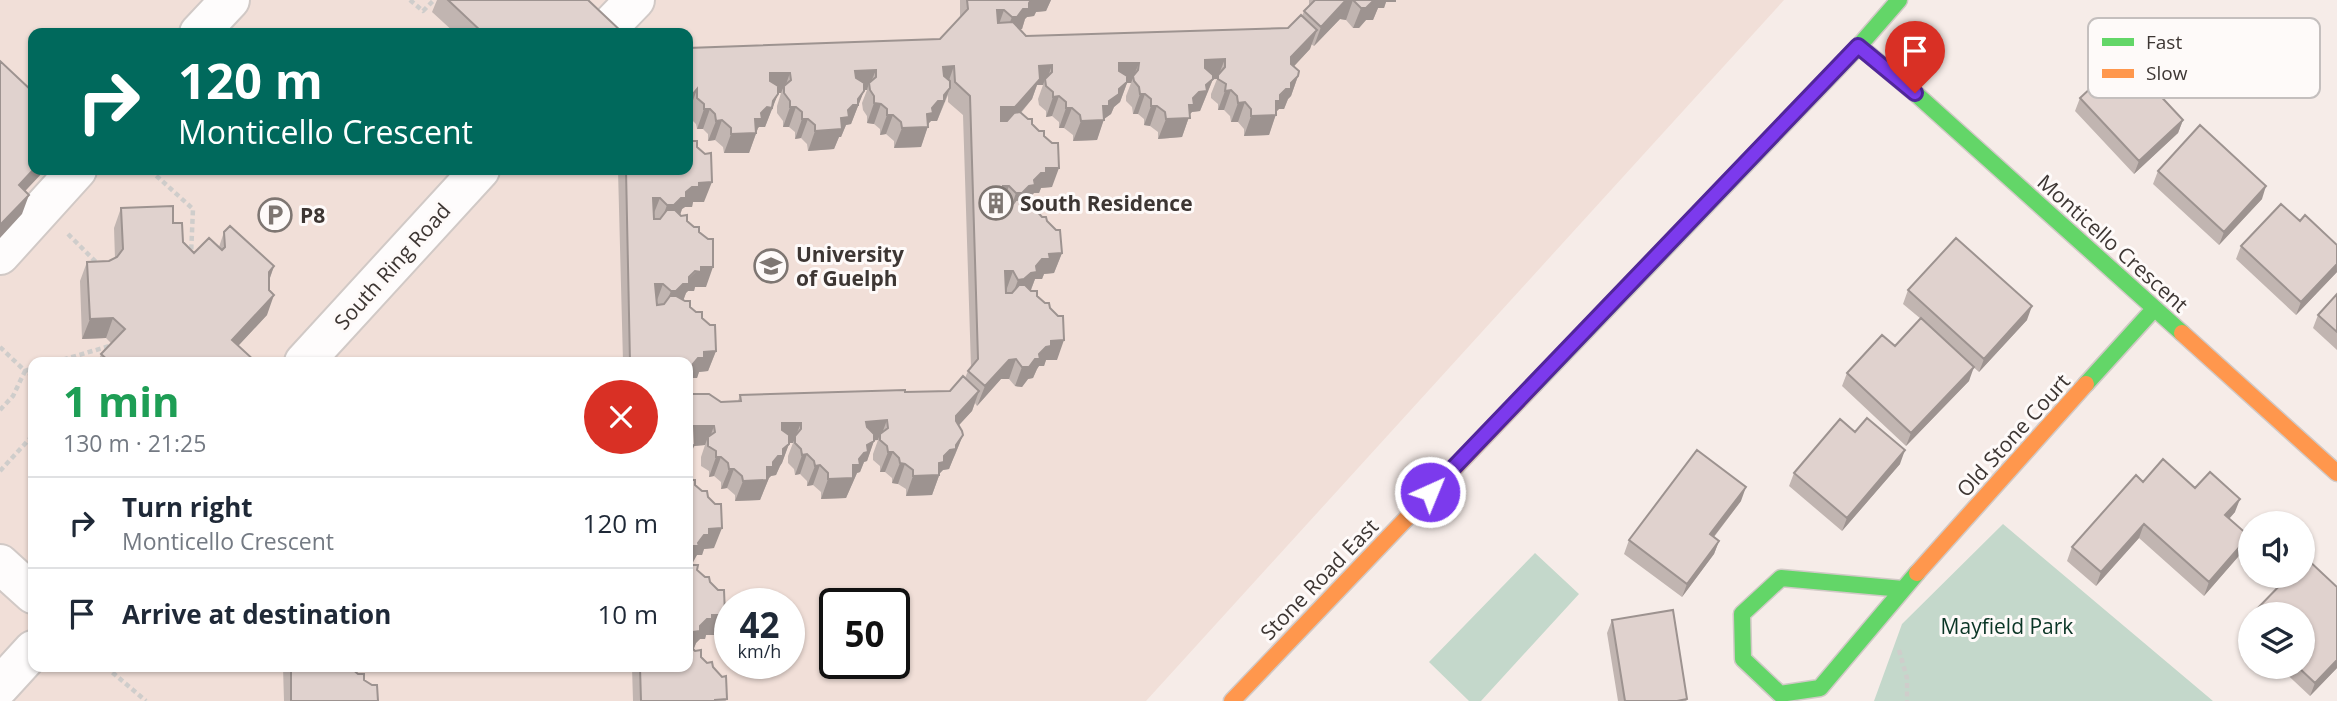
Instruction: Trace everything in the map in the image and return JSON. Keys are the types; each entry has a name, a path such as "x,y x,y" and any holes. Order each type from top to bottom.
{"street":[{"path":"204,28 230,0"},
{"path":"608,28 635,0"},
{"name":"Stone Road East","path":"1232,701 1899,0"},
{"name":"Monticello Crescent","path":"1858,46 1915,93 2337,473"},
{"path":"0,256 73,175"},
{"name":"South Ring Road","path":"309,357 475,175"},
{"name":"Old Stone Court","path":"1903,589 1781,578 1742,614 1743,659 1780,694 1820,688 1903,589 2154,309"},
{"path":"0,564 28,589"},
{"path":"16,701 0,686 28,655"}],"path":[{"path":"410,0 423,11 435,0"},
{"path":"156,175 194,209 191,255 186,261"},
{"path":"43,208 101,267"},
{"path":"76,357 113,345"},
{"path":"0,347 28,373"},
{"path":"0,410 13,396 25,371"},
{"path":"0,471 28,440"},
{"path":"112,672 145,701"}],"shaded area":[{"name":"University of Guelph","path":"0,0 1784,0 1146,701 0,701"}],"green space":[{"name":"Mayfield Park","path":"2003,524 2213,701 1874,701 1902,624"},
{"path":"1535,553 1579,594 1481,701 1469,701 1429,662"}],"building":[{"path":"448,0 588,0 618,28 478,28"},
{"name":"South Residence","path":"967,0 1031,0 1029,9 1023,9 1017,17 1012,17 1004,10 997,10 998,23 1013,22 1026,36 1288,28 1301,15 1317,30 1291,57 1291,64 1299,71 1298,76 1291,83 1291,89 1286,89 1280,95 1280,101 1276,101 1276,115 1251,116 1251,109 1245,102 1238,103 1237,96 1231,90 1225,91 1226,84 1218,79 1218,75 1225,67 1225,59 1205,60 1205,68 1213,75 1213,79 1206,85 1207,91 1199,92 1193,98 1194,105 1189,105 1190,118 1166,119 1165,112 1157,106 1151,106 1151,99 1140,94 1133,76 1139,63 1119,63 1119,71 1127,76 1127,82 1119,89 1119,94 1109,101 1109,106 1103,106 1104,120 1081,121 1080,115 1072,108 1066,108 1066,102 1059,96 1053,97 1053,92 1046,86 1045,79 1052,72 1052,65 1039,66 1040,79 1015,107 1001,107 1001,121 1007,121 1014,113 1020,112 1032,119 1032,124 1039,131 1044,131 1044,136 1052,143 1058,143 1059,168 1046,168 1046,173 1041,173 1034,180 1035,185 1029,186 1022,193 1003,186 1002,207 1011,207 1016,200 1023,199 1030,205 1035,205 1042,217 1046,217 1056,230 1060,230 1062,253 1049,254 1050,259 1042,259 1036,266 1037,272 1024,279 1018,280 1013,271 1005,271 1006,293 1012,293 1019,285 1037,291 1037,296 1049,303 1058,316 1063,316 1064,340 1051,341 1051,346 1039,354 1040,359 1035,359 1029,367 1022,367 1016,359 1009,360 985,386 968,371 978,359 970,96 955,82 954,66 943,67 944,76 950,81 950,88 944,95 944,101 938,101 932,108 933,113 927,114 928,127 902,128 901,122 893,115 887,115 887,109 874,103 869,83 876,77 876,70 855,71 856,78 864,83 864,91 858,99 858,105 853,105 848,110 849,117 841,118 842,129 815,131 815,125 808,119 802,119 802,112 796,107 790,107 784,86 791,80 790,73 770,73 770,81 778,86 778,94 772,108 767,107 761,113 762,119 755,119 756,133 731,134 731,128 722,120 716,121 715,114 710,109 704,109 704,104 697,98 697,89 693,94 693,48 940,39 968,9"},
{"path":"1315,0 1346,0 1321,27 1304,11"},
{"path":"1353,0 1374,0 1366,8 1361,8"},
{"path":"0,61 28,87 28,175 19,185 29,195 0,225"},
{"path":"2088,91 2088,98 2162,98 2183,120 2139,161 2080,98"},
{"path":"2200,125 2266,186 2224,232 2158,171"},
{"path":"693,141 697,141 697,147 705,154 711,153 712,182 699,183 699,187 692,187 686,192 686,198 681,198 674,205 667,205 660,198 653,198 654,219 660,219 667,210 675,210 681,216 687,215 687,221 694,227 699,227 699,232 708,239 713,239 713,267 701,267 701,272 695,271 689,277 689,284 683,284 676,291 671,291 663,284 655,284 657,305 664,304 670,296 676,296 690,301 690,307 696,312 702,312 702,318 710,325 715,325 716,351 704,352 704,358 698,358 693,364 693,357 630,357 626,175 693,175"},
{"path":"2281,204 2300,221 2305,215 2337,245 2337,264 2301,302 2241,246"},
{"path":"173,206 173,223 182,223 183,242 194,253 209,238 222,250 225,247 224,232 230,226 274,266 269,272 269,290 274,295 232,340 251,357 104,357 101,354 125,329 113,318 90,319 87,262 109,261 117,257 123,249 121,208"},
{"path":"1956,238 2032,306 1984,359 1908,290"},
{"path":"2337,294 2337,332 2318,315"},
{"path":"1921,318 1974,367 1911,433 1847,373 1882,335 1895,346"},
{"path":"963,376 979,391 956,416 963,435 956,449 950,450 944,456 944,462 939,463 939,475 913,476 913,470 900,463 893,452 888,452 887,446 880,440 880,434 888,428 887,420 866,422 874,434 874,441 867,445 868,452 859,459 860,465 853,465 853,478 828,479 828,473 820,465 815,466 807,454 802,455 801,449 795,443 801,423 782,423 782,430 789,435 789,444 783,449 783,456 778,456 773,462 773,467 767,467 767,480 743,481 742,476 734,469 729,469 728,463 721,457 716,457 716,451 708,446 708,437 715,432 714,426 694,426 693,446 693,394 709,394 721,402 741,401 740,395 950,391"},
{"path":"1867,418 1905,450 1847,518 1794,473 1840,419 1855,432"},
{"path":"1697,450 1746,487 1710,534 1719,541 1687,584 1629,540"},
{"path":"2163,459 2195,488 2210,472 2240,499 2225,515 2238,526 2238,549 2209,582 2144,524 2101,572 2072,547 2136,475 2143,482"},
{"path":"693,480 702,491 707,491 708,497 715,504 721,504 722,528 709,529 709,535 704,535 698,543 699,546 693,546"},
{"path":"693,565 698,565 697,570 709,577 716,588 714,615 700,626 700,631 693,632"},
{"path":"2315,566 2337,587 2337,660 2315,683 2311,679 2315,679 2315,602 2264,602 2277,588 2315,588"},
{"path":"1673,610 1687,699 1625,701 1612,620"},
{"path":"693,649 701,650 701,657 707,663 712,662 714,679 726,679 727,699 641,701 640,672 693,672"},
{"path":"291,672 356,672 364,674 364,680 377,685 378,701 291,701"}],"traffic: fast":[{"path":"1534,385 1859,46 1899,0"},
{"path":"1859,46 2182,333"},
{"path":"2086,384 2154,309"},
{"path":"1903,589 1781,578 1742,614 1743,659 1780,694 1820,688 1917,573"}],"traffic: slow":[{"path":"2182,333 2337,473"},
{"path":"1917,573 2086,384"},
{"path":"1232,701 1534,385"}],"place":[{"name":"South Residence","path":"996,203"},
{"name":"P8","path":"275,215"},
{"name":"University of Guelph","path":"771,266"}],"route":[{"path":"1430,492 1858,46 1915,93"}]}
